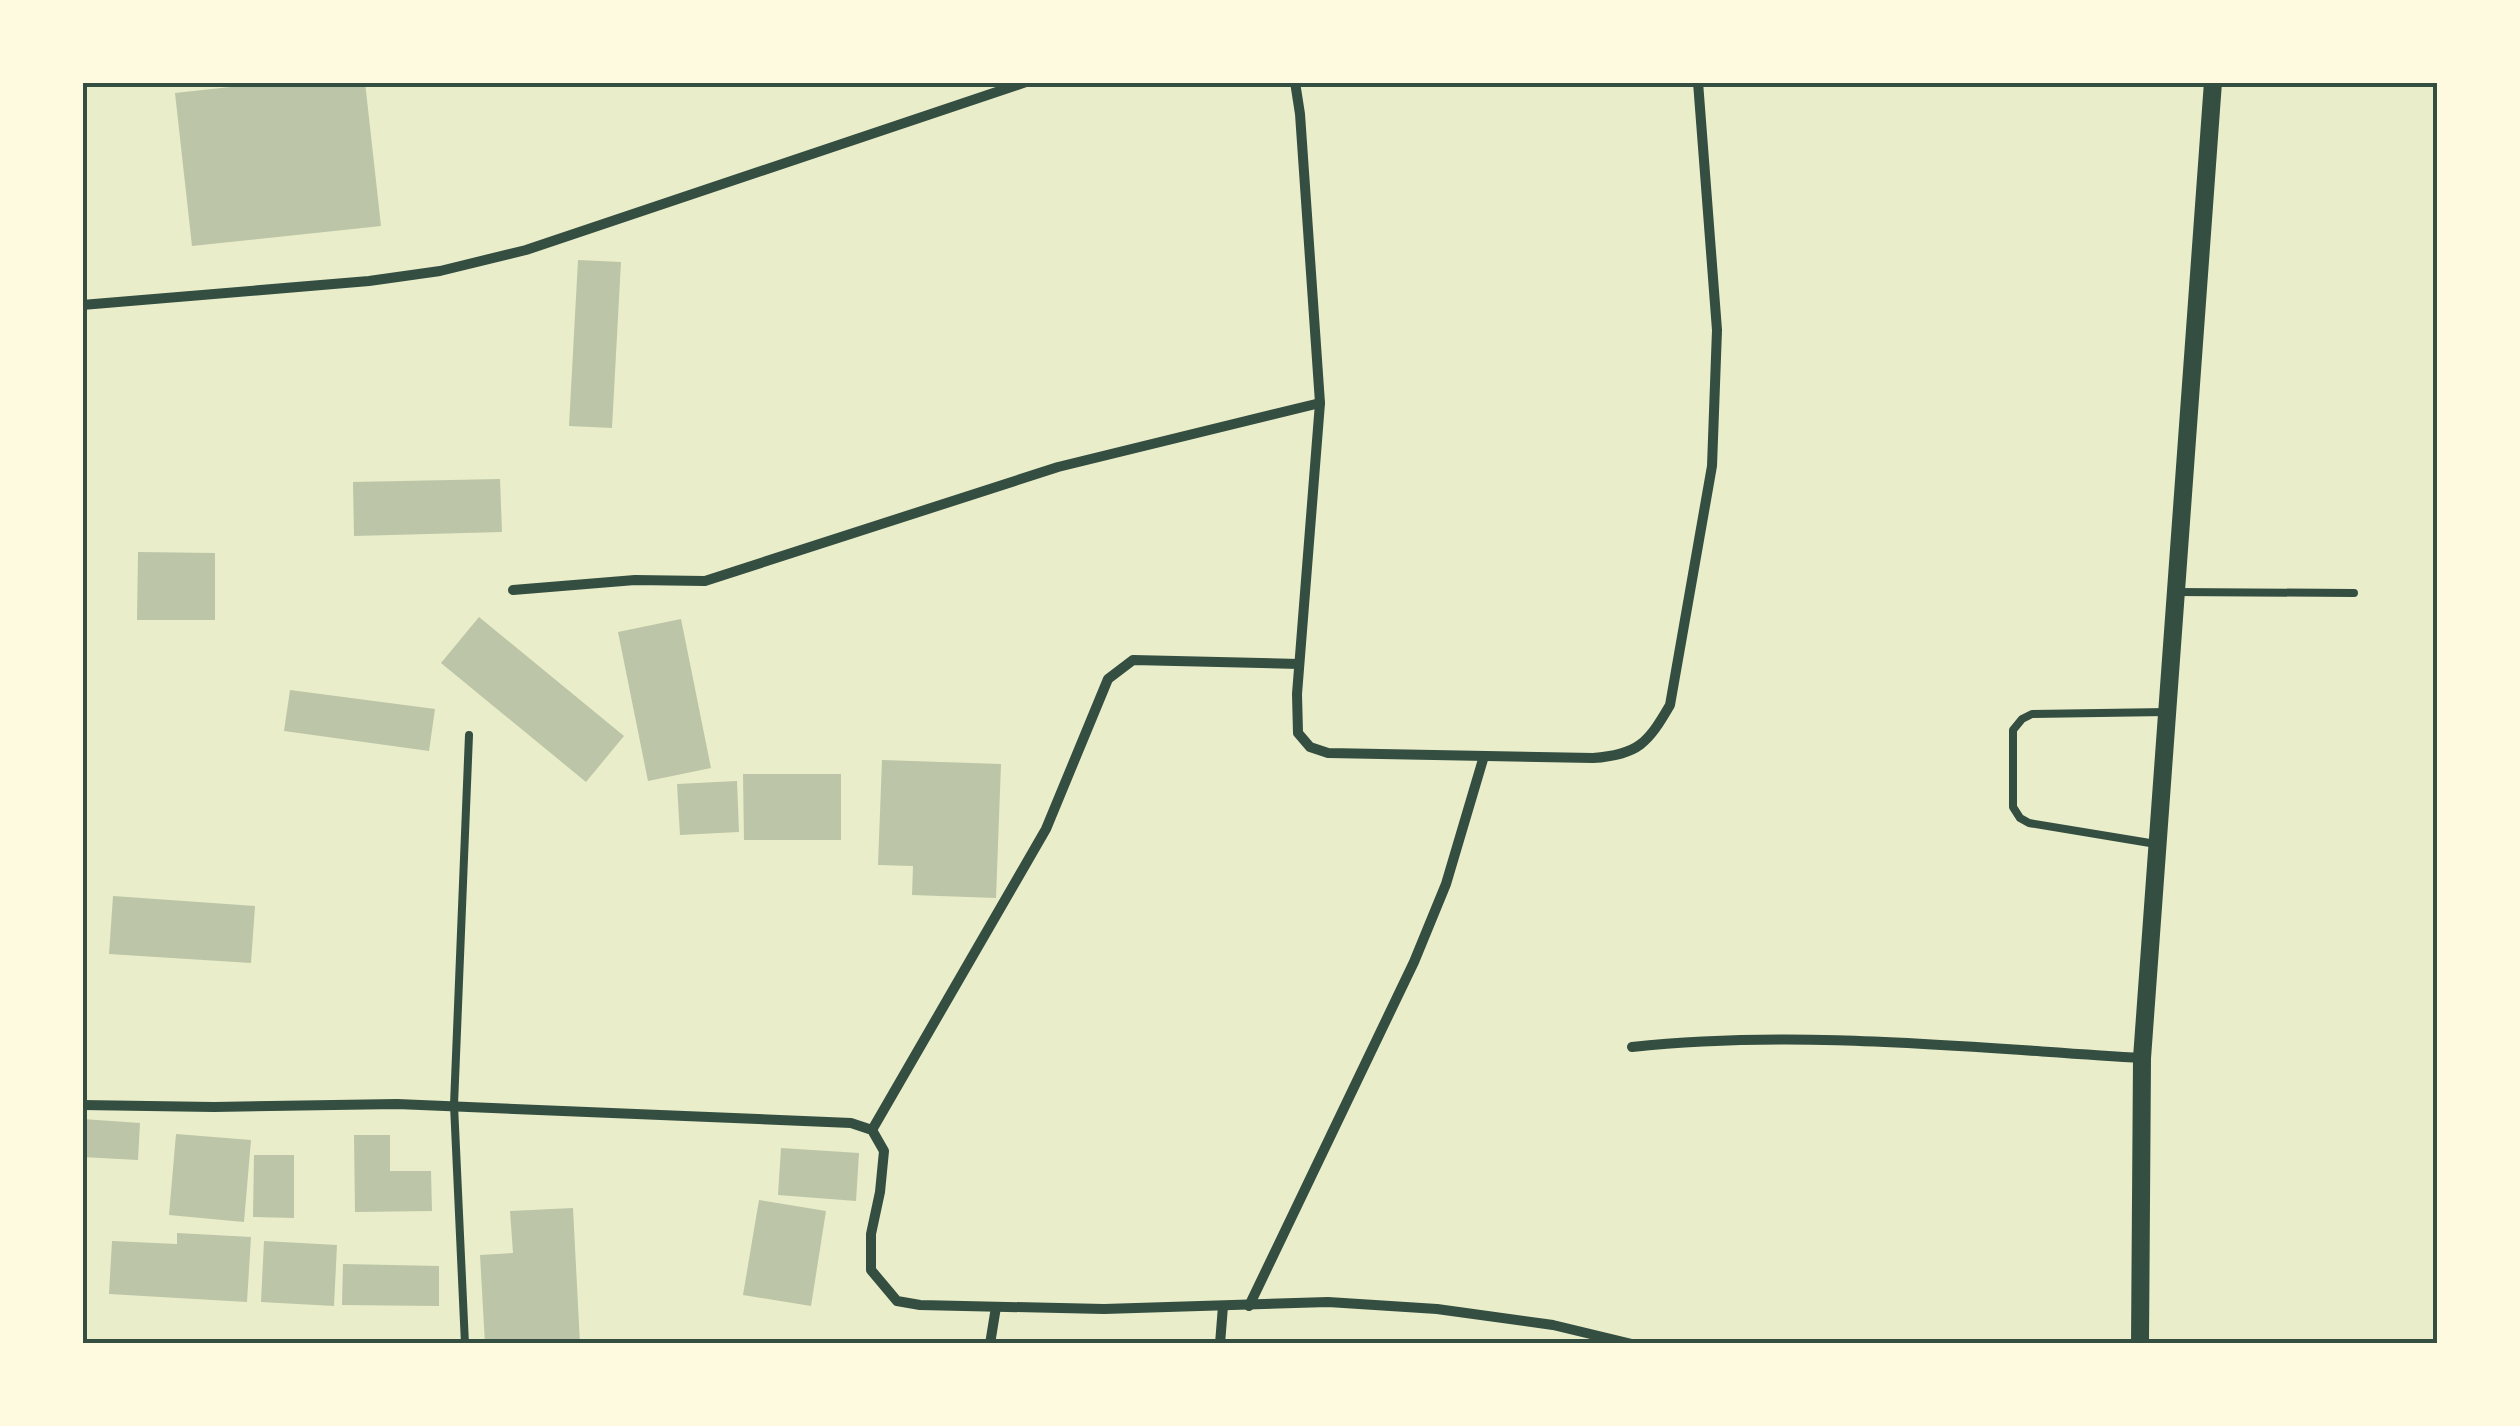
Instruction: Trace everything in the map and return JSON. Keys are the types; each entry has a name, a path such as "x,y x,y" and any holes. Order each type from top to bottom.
{"street":[{"path":"82,305 369,281 440,271 526,250 1026,82"},
{"path":"1294,82 1320,403 1298,734 1310,747 1328,754 1484,756 1624,756 1652,738 1670,705 1712,466 1717,330 1698,82"},
{"path":"2140,1344 2142,1058 2214,82"},
{"path":"513,590 635,580 706,582 1058,467 1320,403"},
{"path":"872,1130 1046,829 1108,679 1133,660 1300,664"},
{"path":"1250,1306 1414,962 1446,884 1484,756"},
{"path":"1632,1046 1749,1038 1842,1040 2142,1058"},
{"path":"82,1105 454,1106 822,1120 872,1130 884,1150 871,1234 871,1270 897,1302 920,1306 1104,1309 1328,1302 1437,1308 1553,1325 1632,1344"},
{"path":"1220,1344 1222,1306"},
{"path":"990,1344 996,1307"}],"lane":[{"path":"2176,592 2354,592"},
{"path":"2158,844 2029,823 2020,818 2012,808 2013,730 2032,714 2168,712"},
{"path":"466,1344 454,1106 469,735"}],"building":[{"path":"277,82 365,82 381,226 192,246 175,93"},
{"path":"578,260 621,262 612,428 569,426"},
{"path":"500,479 502,532 354,536 353,482"},
{"path":"138,552 215,553 215,620 137,620"},
{"path":"479,617 624,736 586,782 441,663"},
{"path":"681,619 711,768 648,781 618,632"},
{"path":"290,690 435,709 429,751 284,731"},
{"path":"882,760 1001,764 996,898 912,895 913,866 878,865"},
{"path":"743,774 841,774 841,840 744,840"},
{"path":"737,781 739,832 680,835 677,784"},
{"path":"113,896 255,906 251,963 109,954"},
{"path":"82,1119 140,1123 138,1160 82,1157"},
{"path":"176,1134 251,1140 244,1222 169,1215"},
{"path":"354,1135 390,1135 390,1171 431,1171 432,1211 355,1212"},
{"path":"781,1148 859,1153 856,1201 778,1195"},
{"path":"254,1155 294,1155 294,1218 253,1217"},
{"path":"759,1200 826,1211 811,1306 743,1295"},
{"path":"573,1208 580,1344 485,1344 480,1255 513,1253 510,1211"},
{"path":"177,1233 251,1237 247,1302 109,1294 112,1241 177,1244"},
{"path":"264,1241 337,1245 334,1306 261,1302"},
{"path":"343,1264 439,1266 439,1306 342,1305"}]}
